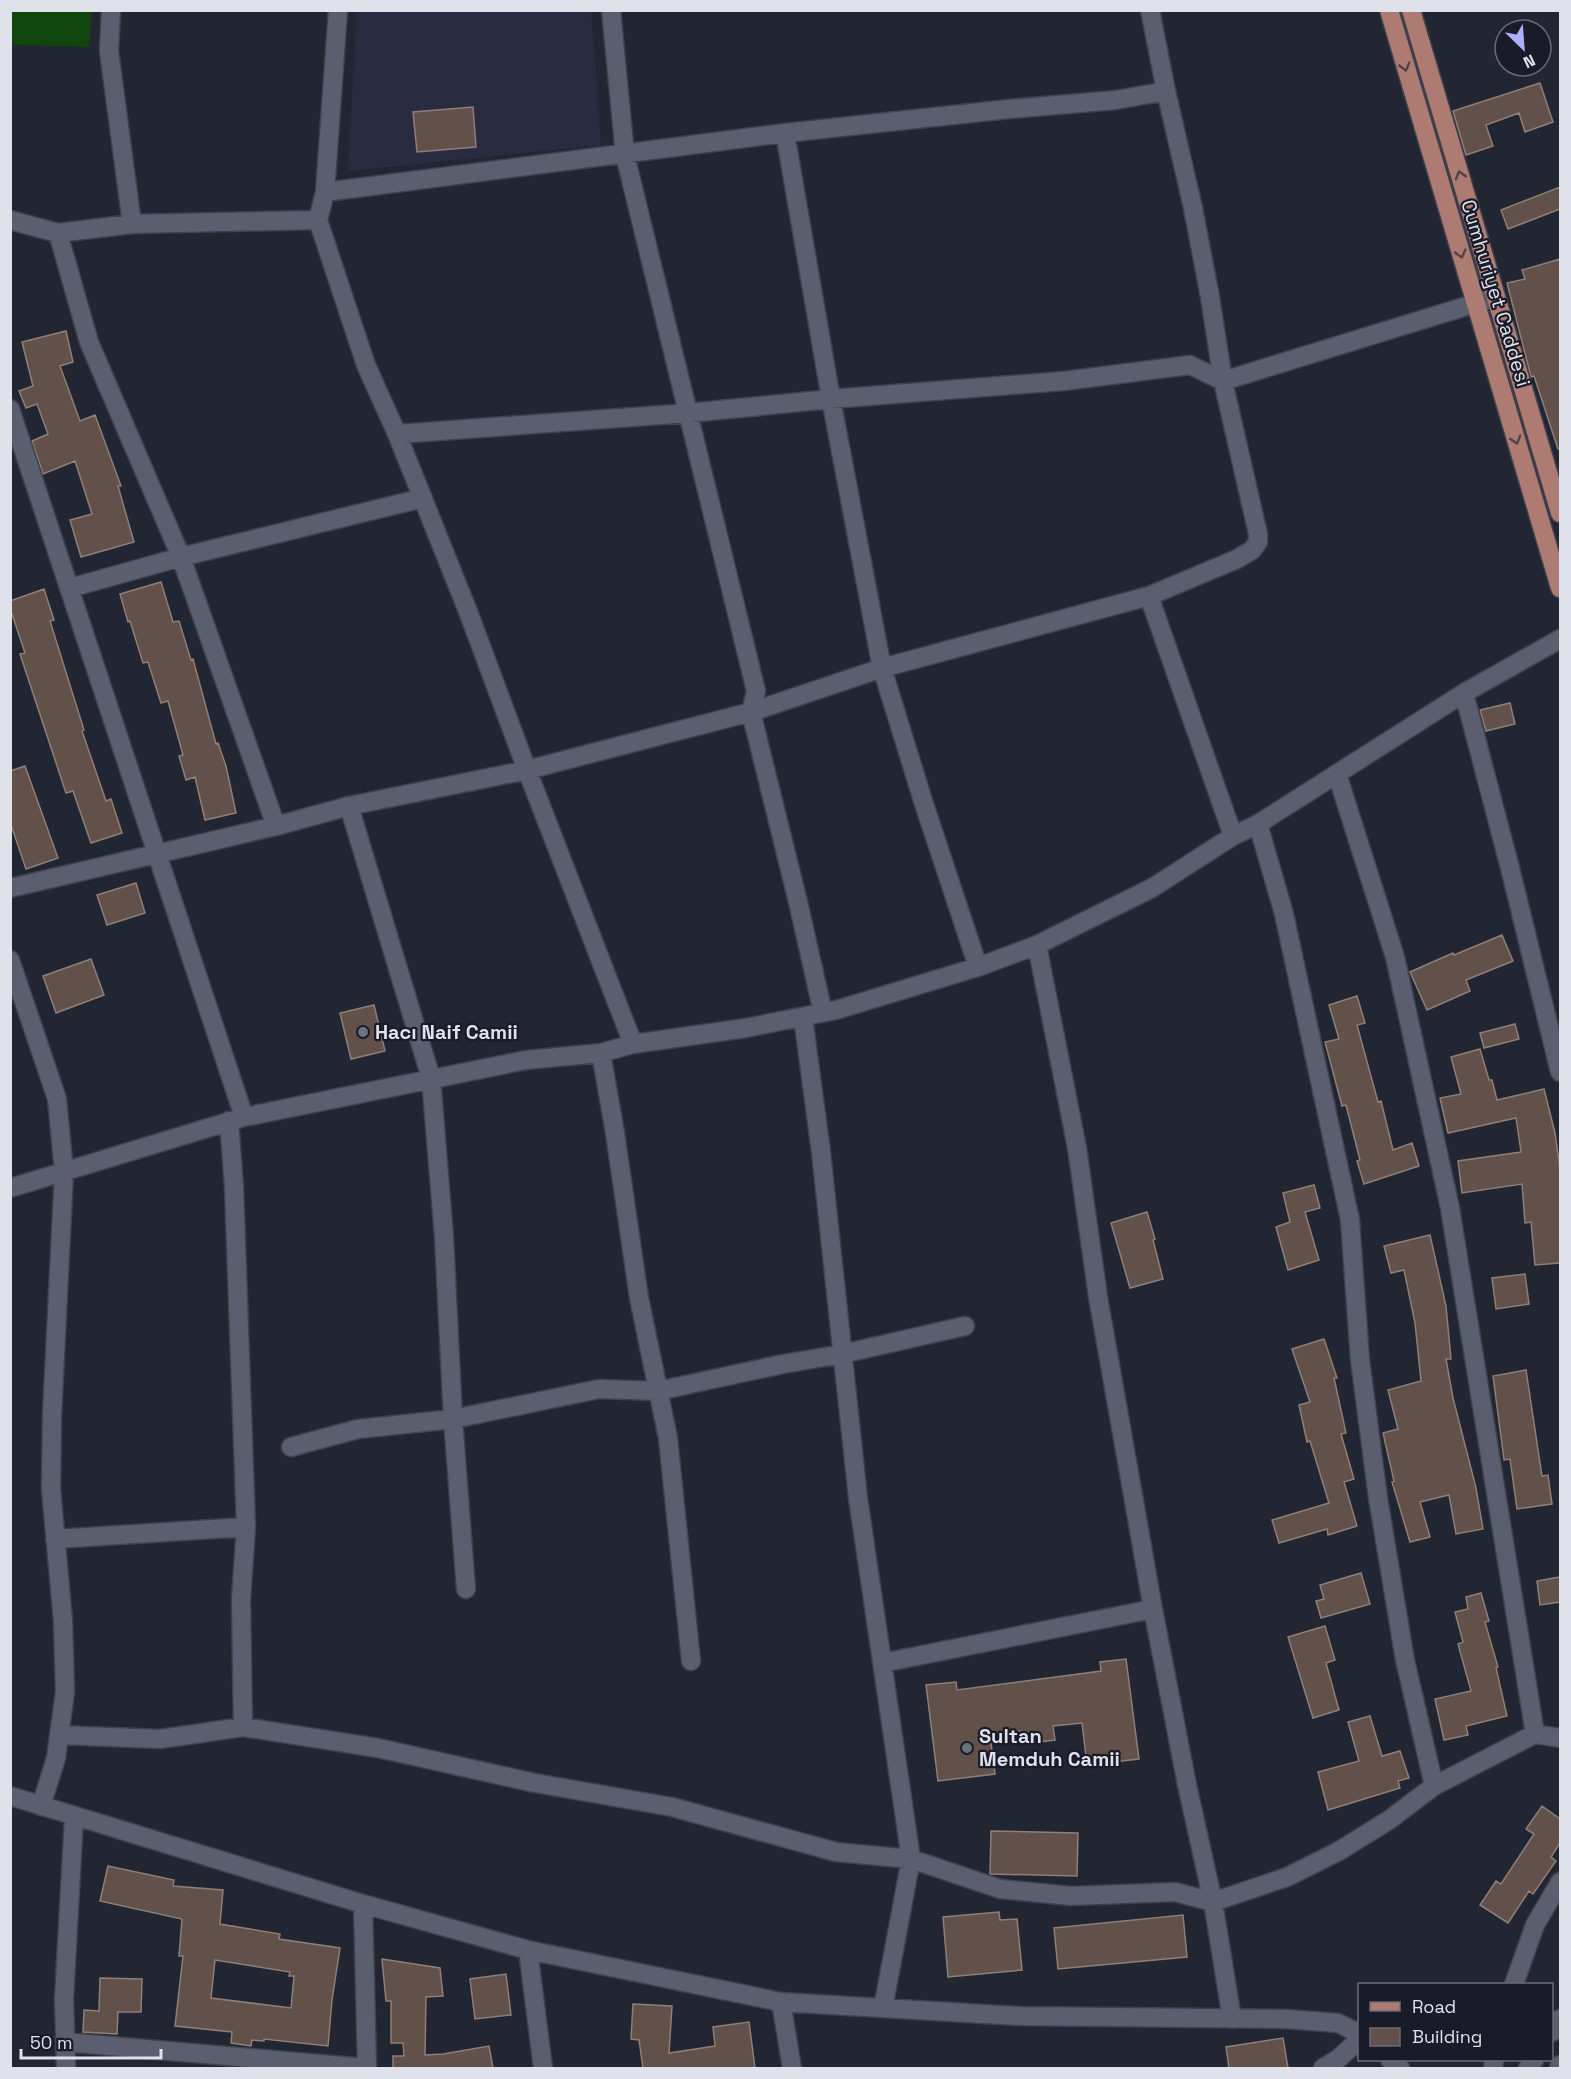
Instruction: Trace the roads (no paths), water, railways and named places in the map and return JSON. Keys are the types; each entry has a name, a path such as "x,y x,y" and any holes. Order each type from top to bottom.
{"main road":[{"name":"Cumhuriyet Caddesi","path":"1389,10 1560,588"},
{"name":"Cumhuriyet Caddesi","path":"1411,10 1560,513"}],"street":[{"path":"111,10 109,51 132,224"},
{"path":"338,10 325,192 318,220 366,365 397,434 469,614 633,1044"},
{"path":"611,10 625,155 756,691 751,712 798,902 822,1013"},
{"path":"10,888 276,826 349,806 527,770 751,712 882,668 1149,596 1238,559 1252,550 1258,542 1258,534 1223,381 1197,230 1150,10"},
{"path":"325,192 785,133 1116,100 1166,91"},
{"path":"785,133 831,399 882,668 978,967"},
{"path":"10,220 58,233 132,224 318,220"},
{"path":"58,233 89,342 181,557 276,826"},
{"path":"397,434 689,413 831,399 1064,381 1191,365 1223,381 1496,297"},
{"path":"10,409 158,854 237,1119 234,1187 246,1527 241,1599 243,1727"},
{"path":"70,588 181,557 423,498"},
{"path":"1149,596 1233,836"},
{"path":"10,1188 237,1119 526,1060 601,1053 633,1044 746,1028 803,1017 978,967 1037,945 1152,888 1233,836 1258,824 1464,693 1560,639"},
{"path":"1464,693 1560,1072"},
{"path":"1337,774 1395,957 1450,1208 1535,1734"},
{"path":"349,806 431,1078 444,1237 453,1419 466,1589"},
{"path":"1258,824 1284,914 1350,1220 1360,1360 1378,1498 1405,1660 1434,1786"},
{"path":"1037,945 1077,1148 1098,1298 1153,1609 1187,1785 1214,1902 1232,2019"},
{"path":"10,960 57,1099 64,1172 52,1415 51,1488 64,1633 65,1692 56,1758 41,1806"},
{"path":"803,1017 821,1152 858,1498 911,1859 883,2008"},
{"path":"601,1053 639,1298 668,1438 691,1661"},
{"path":"291,1447 358,1429 453,1419 599,1389 657,1391 842,1354 965,1326"},
{"path":"55,1539 246,1527"},
{"path":"882,1664 1153,1609"},
{"path":"59,1735 160,1739 243,1727 378,1748 535,1783 672,1807 836,1852 911,1859 1000,1889 1071,1896 1175,1892 1214,1902 1287,1877 1339,1851 1389,1820 1434,1786 1535,1734 1560,1738"},
{"path":"10,1796 363,1904 528,1950 781,2002 1019,2016 1286,2019 1338,2023 1358,2033"},
{"path":"66,2068 64,1999 74,1817"},
{"path":"1514,1983 1535,1925 1560,1882"},
{"path":"65,2042 367,2068 363,1904"},
{"path":"528,1950 543,2068"},
{"path":"781,2002 792,2068"},
{"path":"1323,2068 1338,2059 1358,2040"}],"place":[{"name":"Hacı Naif Camii","path":"363,1032"},
{"name":"Sultan Memduh Camii","path":"967,1748"}]}
